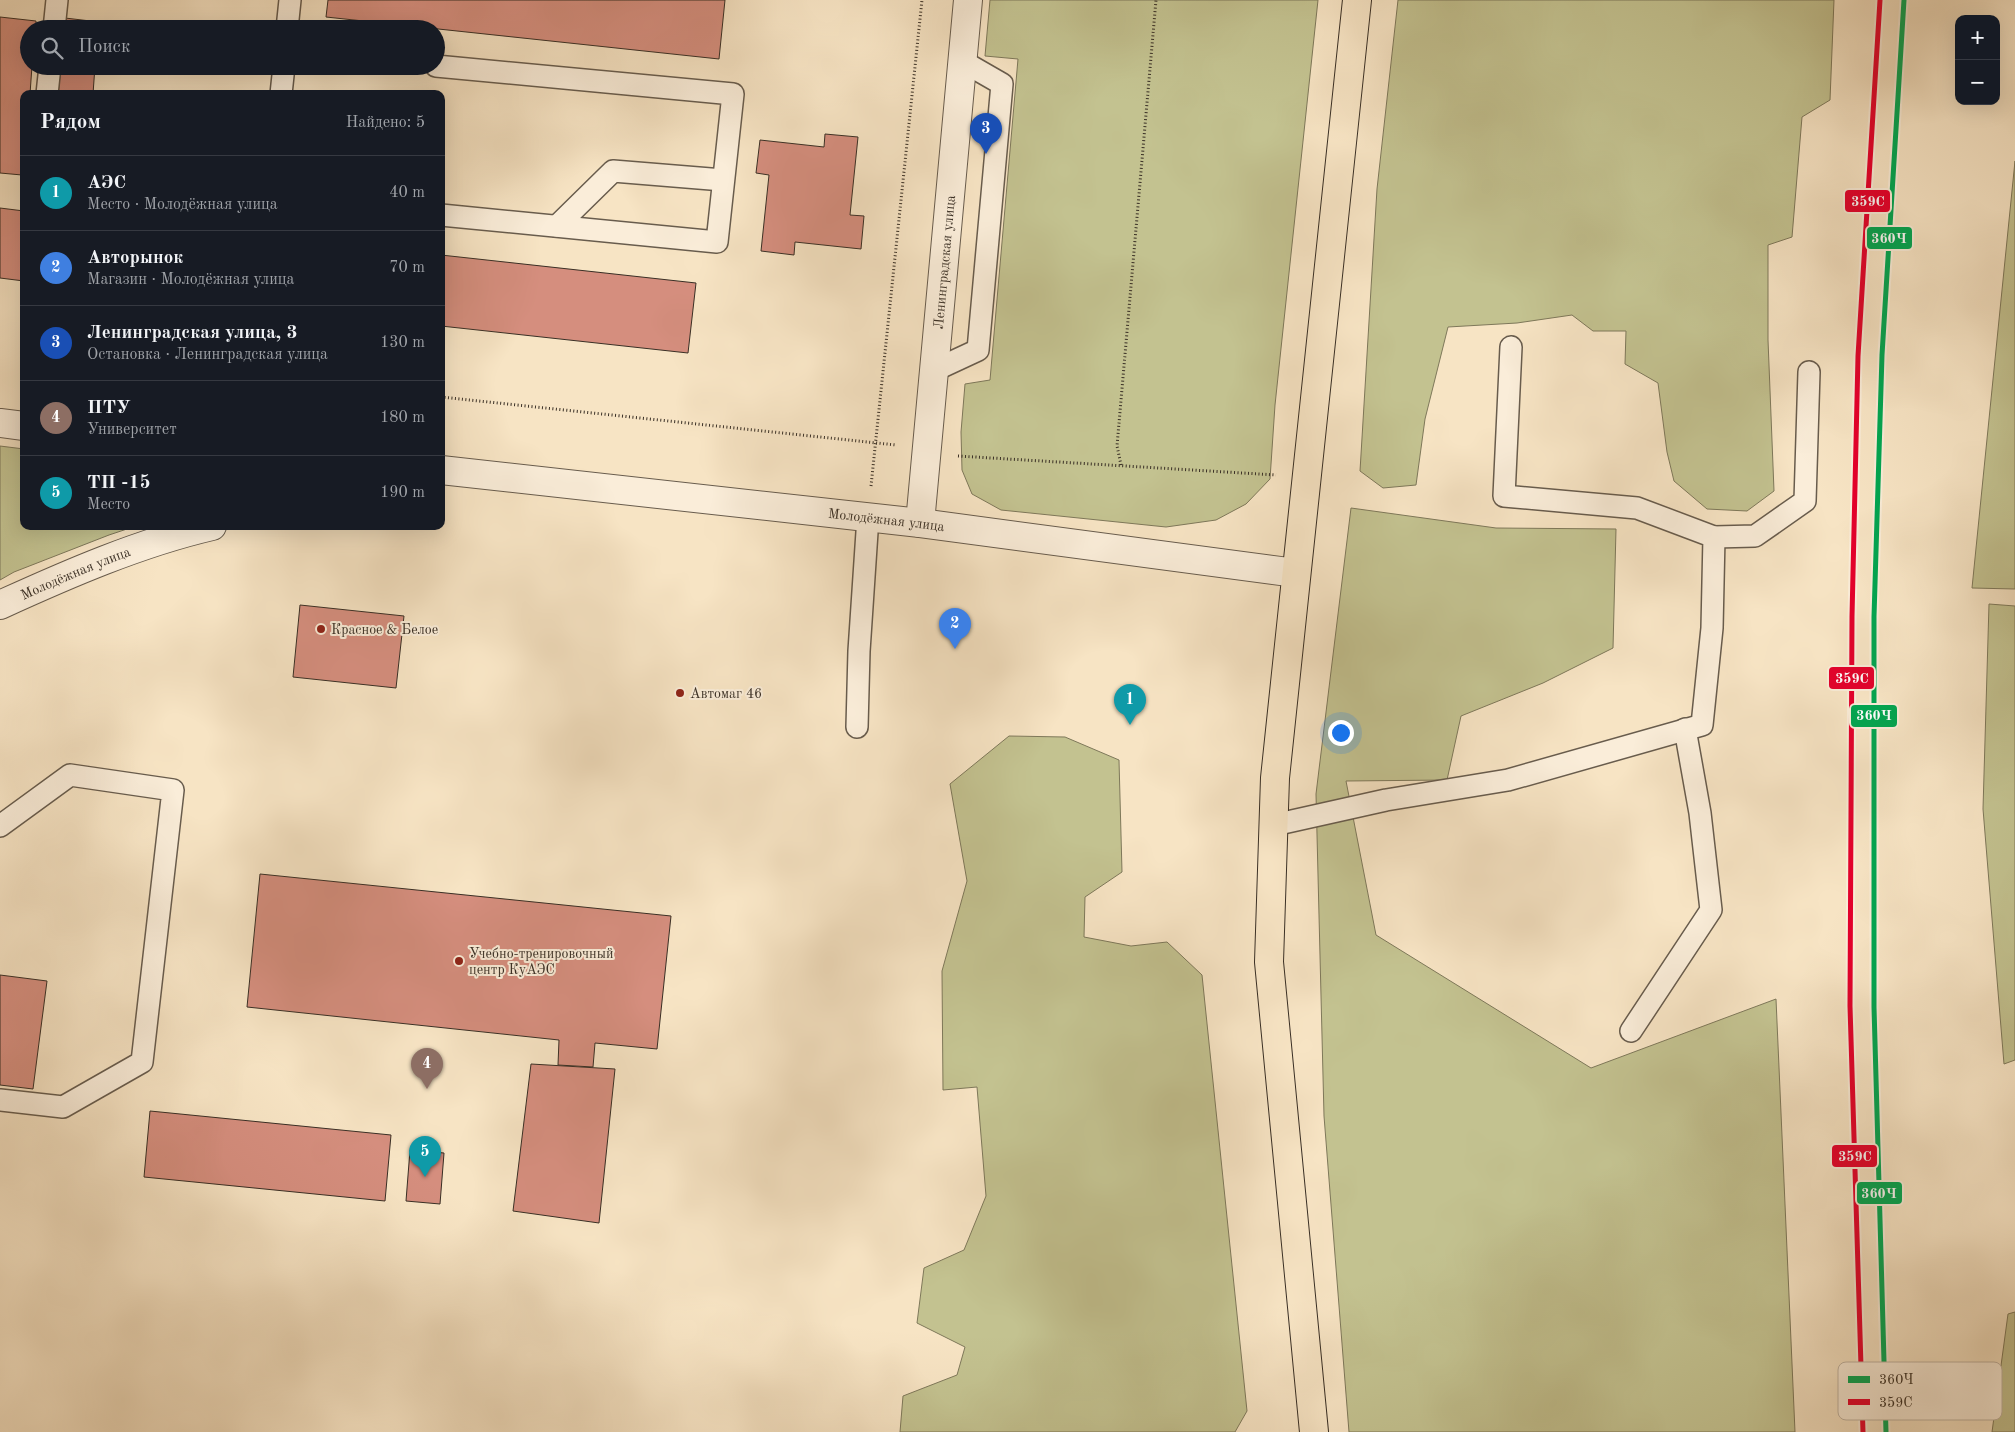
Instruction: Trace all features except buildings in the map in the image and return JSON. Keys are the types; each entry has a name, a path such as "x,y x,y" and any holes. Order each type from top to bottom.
{"main road":[{"path":"1314,1432 1269,962 1275,778 1357,0"}],"street":[{"name":"Ленинградская улица","path":"920,523 968,0"},
{"path":"0,423 20,426"},
{"name":"Молодёжная улица","path":"445,470 920,523 1296,572"},
{"name":"Молодёжная улица","path":"445,479 476,473"},
{"name":"Молодёжная улица","path":"0,605 72,572 196,530"}],"lane":[{"path":"55,20 57,0"},
{"path":"288,20 290,0"},
{"path":"935,370 978,350 1002,84 962,61"},
{"path":"445,67 733,94 716,242 445,215"},
{"path":"47,90 49,75"},
{"path":"281,90 283,75"},
{"path":"557,226 613,171 723,180"},
{"path":"1511,347 1504,496 1637,508 1714,537 1755,536 1805,501 1809,372"},
{"path":"857,727 859,651 868,517"},
{"path":"1274,825 1386,800 1508,780 1702,725 1712,628 1714,537"},
{"path":"1631,1031 1711,910 1700,813 1685,729"},
{"path":"0,826 70,775 173,790 142,1062 62,1107 0,1100"}],"path":[{"path":"868,517 922,0"},
{"path":"1121,465 1117,446 1156,0"},
{"path":"445,397 904,445 926,454 1306,477"}],"shaded area":[{"path":"990,0 1318,0 1275,405 1270,479 1246,504 1216,520 1166,527 1001,510 972,494 962,470 961,432 965,384 990,380 1018,59 985,56"},
{"path":"1398,0 1834,0 1830,100 1802,117 1792,237 1768,245 1768,340 1774,491 1747,511 1707,509 1674,481 1667,452 1658,383 1625,364 1626,331 1593,331 1572,315 1517,323 1448,327 1425,419 1416,485 1383,488 1360,471 1377,189"},
{"path":"2015,161 2015,589 1972,588"},
{"path":"0,446 20,448 20,530 124,530 14,572 0,580"},
{"path":"1351,508 1496,528 1616,529 1613,648 1543,683 1461,716 1447,780 1346,781 1376,935 1591,1068 1776,999 1795,1432 1349,1432 1324,1116 1316,794"},
{"path":"1989,604 2015,606 2015,1060 2004,1064 1983,809"},
{"path":"1009,736 1065,737 1119,760 1122,872 1085,897 1084,937 1131,946 1167,942 1202,975 1247,1411 1235,1432 900,1432 903,1396 957,1375 965,1347 917,1323 924,1268 964,1250 986,1196 977,1087 943,1090 942,971 967,881 950,784"},
{"path":"2015,1312 2015,1432 1992,1432 1994,1420 2002,1420 2001,1362 2008,1314"}],"transit line":[{"name":"359С","path":"1861,1362 1850,1006 1852,617 1858,356 1880,0"},
{"name":"360Ч","path":"1884,1362 1874,1007 1874,617 1882,355 1904,0"},
{"name":"359С","path":"1863,1420 1863,1432"},
{"name":"360Ч","path":"1886,1420 1886,1432"}],"place":[{"name":"Ленинградская улица, 3","path":"986,154"},
{"name":"Красное & Белое","path":"321,629"},
{"name":"Авторынок","path":"955,649"},
{"name":"Автомаг 46","path":"680,693"},
{"name":"АЭС","path":"1130,725"},
{"name":"Учебно-тренировочный центр КуАЭС","path":"459,961"},
{"name":"ПТУ","path":"427,1089"},
{"name":"ТП -15","path":"425,1177"}]}
